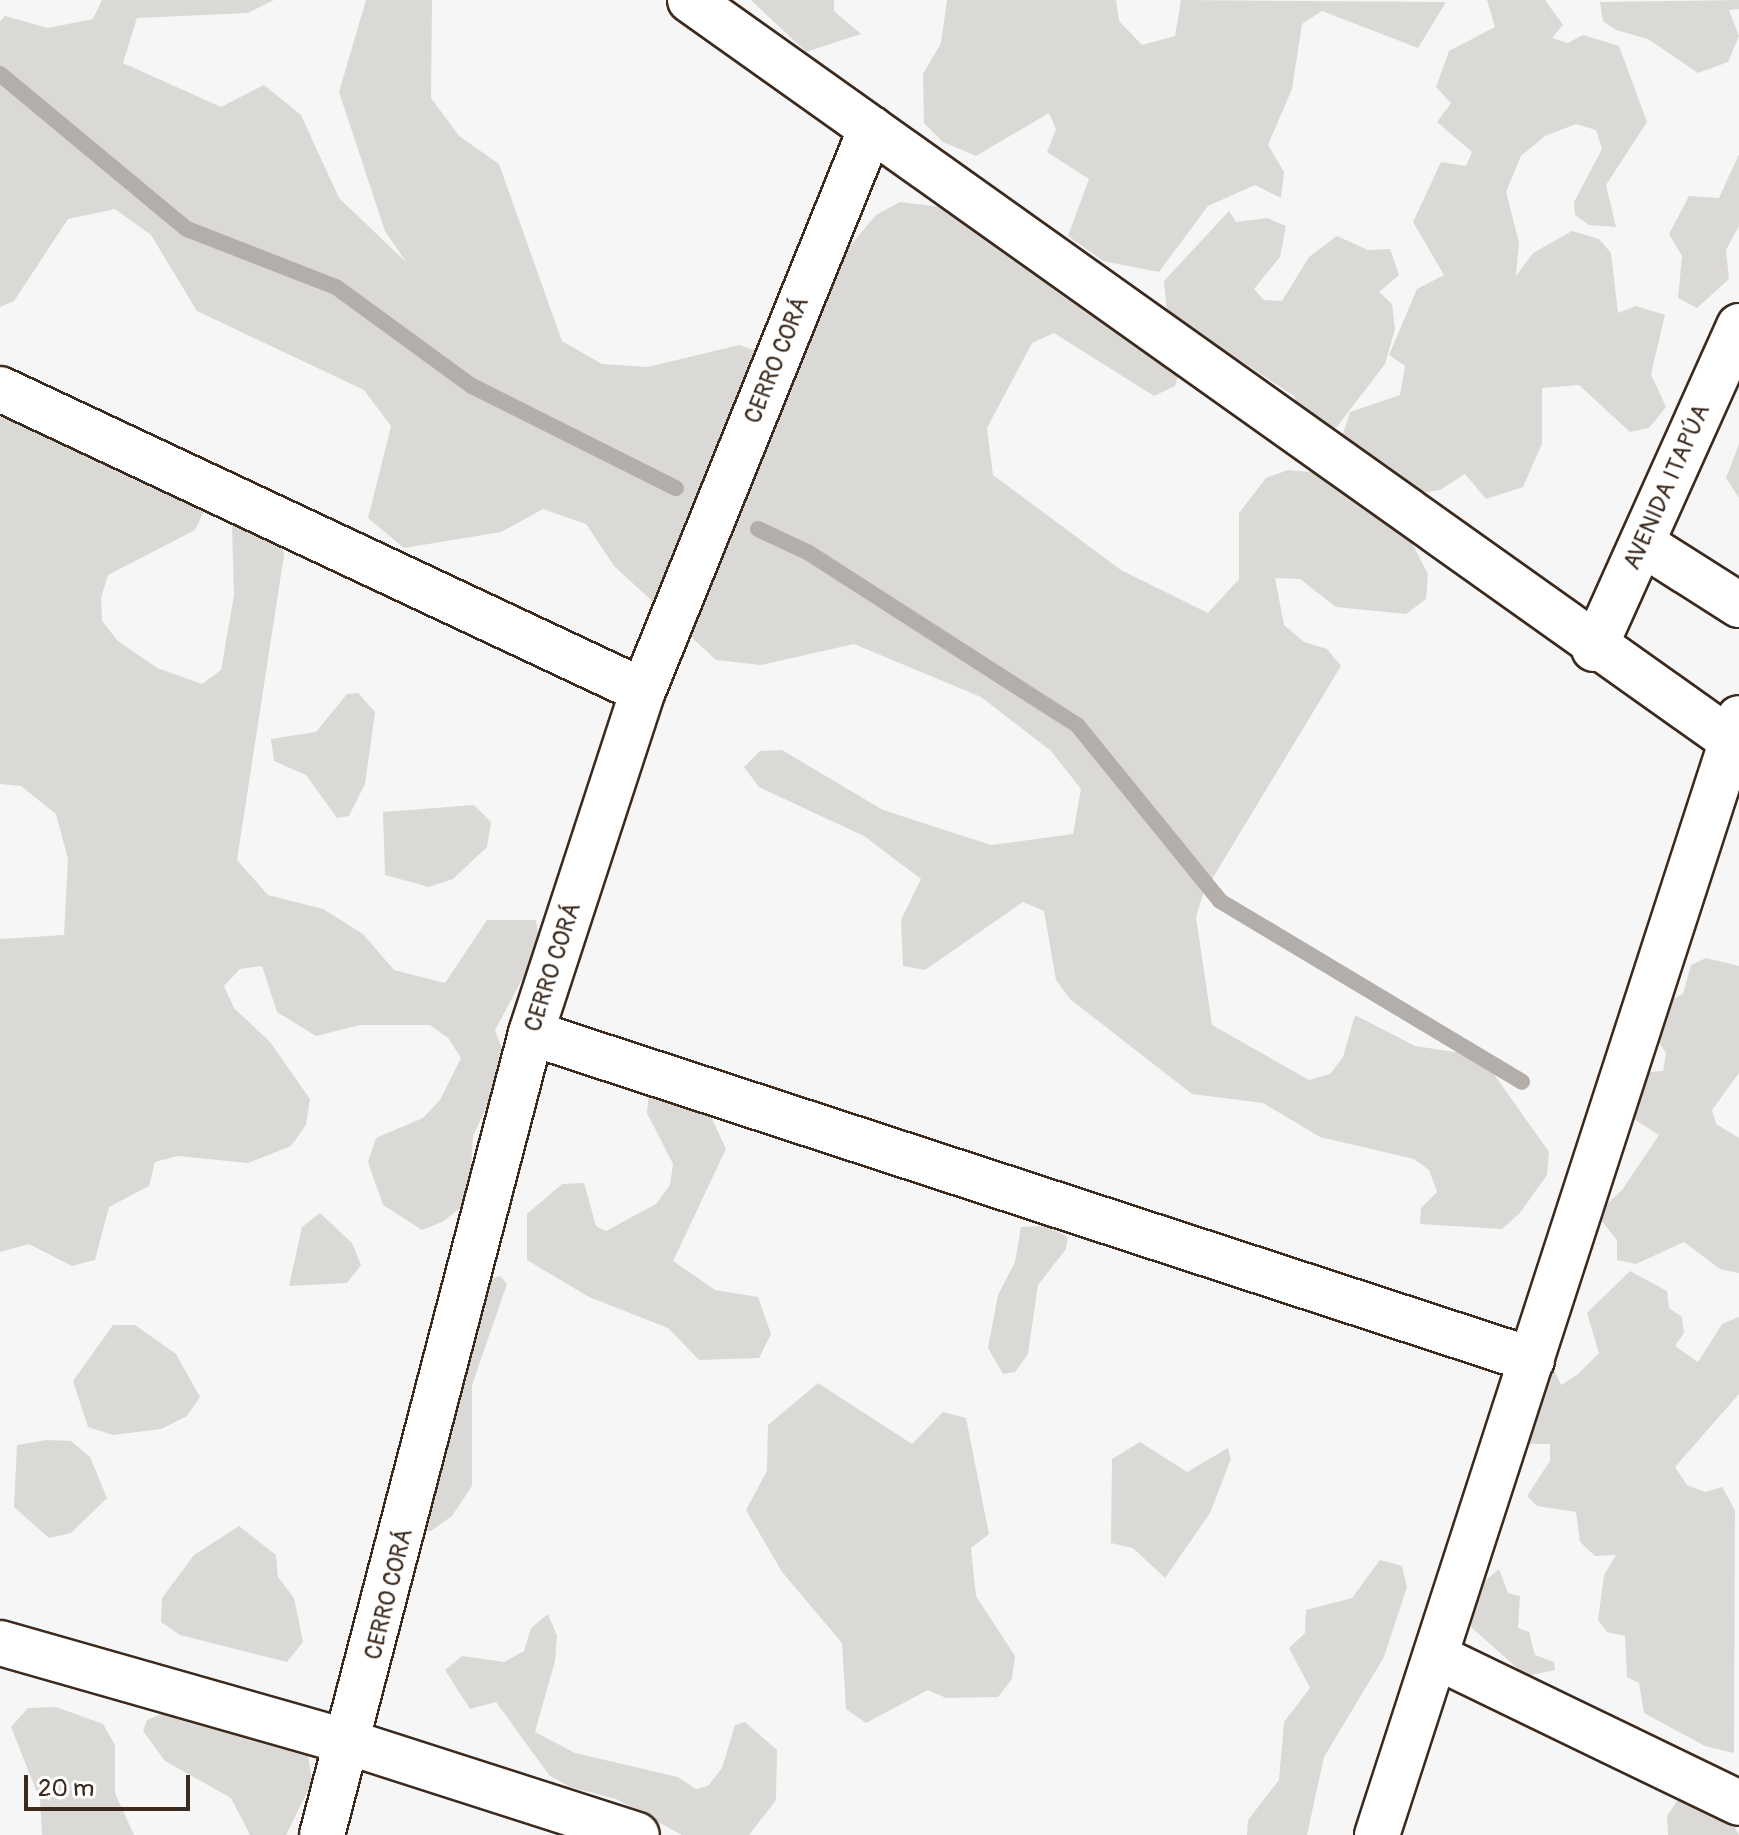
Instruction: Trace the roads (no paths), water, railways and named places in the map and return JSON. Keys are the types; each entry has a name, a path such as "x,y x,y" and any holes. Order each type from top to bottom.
{"street":[{"path":"690,0 1594,649 1736,735 1377,1835"},
{"name":"CERRO CORÁ","path":"322,1835 351,1743 531,1033 643,691 871,128"},
{"name":"AVENIDA ITAPÚA","path":"1594,649 1739,326"},
{"path":"0,389 643,691"},
{"path":"1643,544 1739,605"},
{"path":"531,1033 1532,1360"},
{"path":"0,1643 351,1743 637,1835"},
{"path":"1437,1657 1739,1803"}],"waterway":[{"path":"0,74 187,229 336,287 472,386 676,488"},
{"path":"758,529 809,553 1078,726 1220,901 1522,1082"}]}
